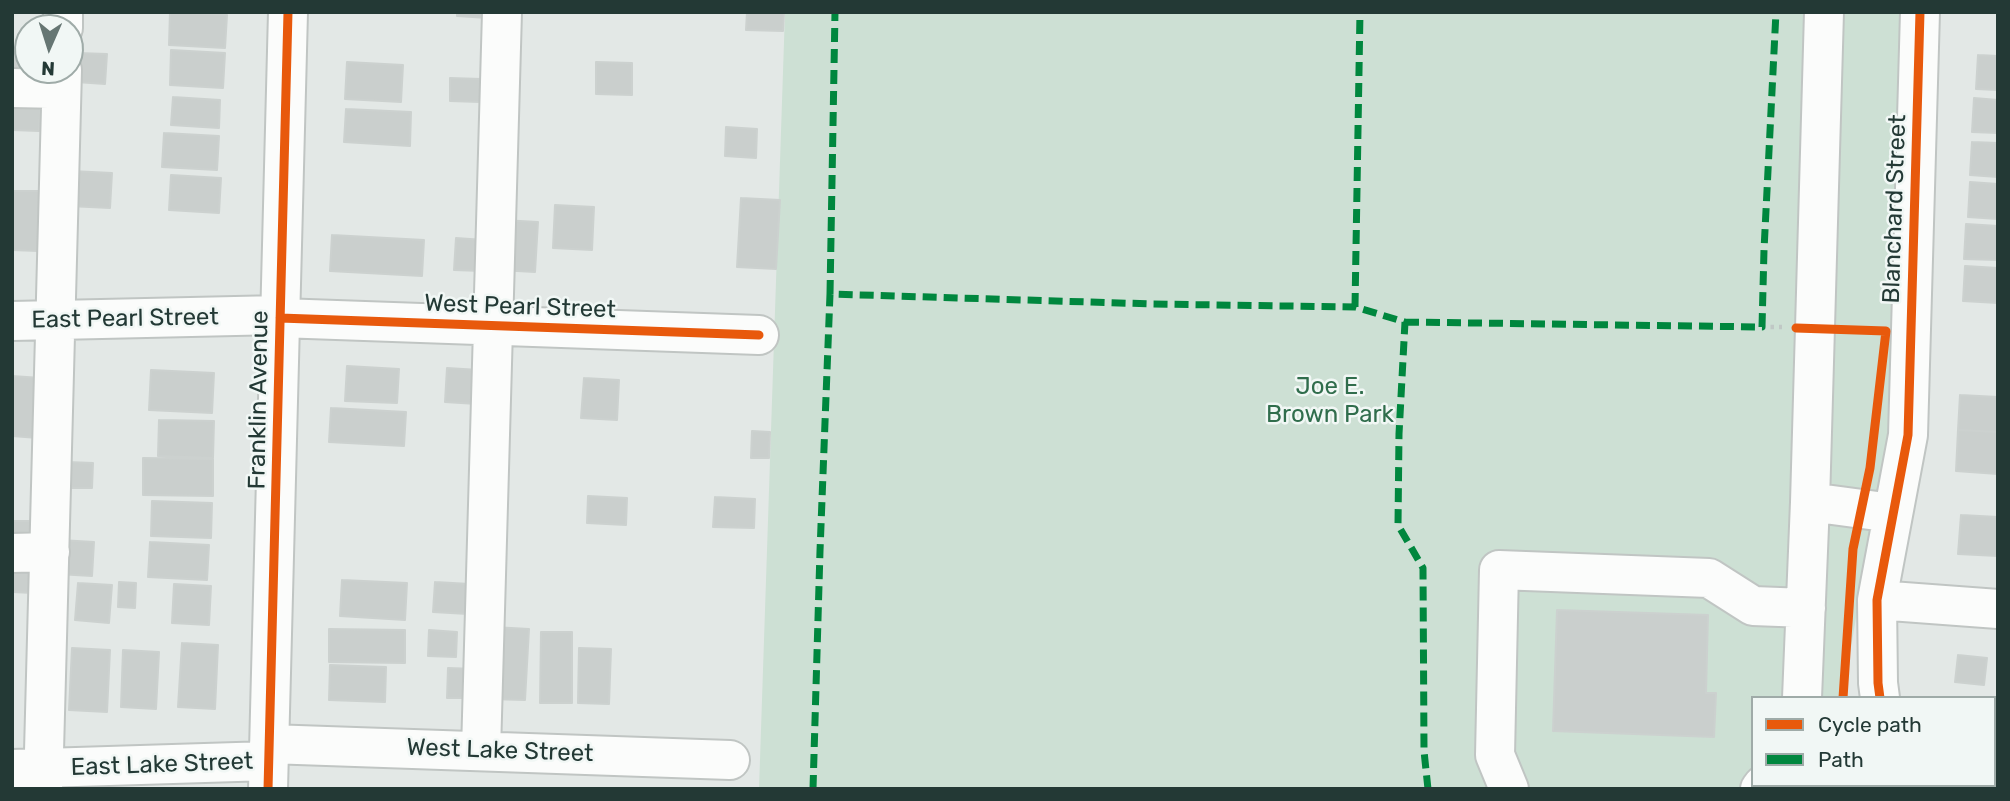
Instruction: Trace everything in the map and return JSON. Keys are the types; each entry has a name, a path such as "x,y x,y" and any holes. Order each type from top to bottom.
{"street":[{"name":"Franklin Avenue","path":"269,764 288,12"},
{"path":"481,751 502,12"},
{"path":"1802,696 1824,12"},
{"name":"Blanchard Street","path":"1880,696 1877,600 1908,435 1920,12"},
{"path":"12,88 36,84"},
{"path":"33,776 50,552 61,84"},
{"name":"East Pearl Street","path":"12,321 280,317"},
{"name":"West Pearl Street","path":"280,317 760,335"},
{"path":"1810,502 1892,513"},
{"path":"12,553 50,552"},
{"path":"1509,789 1495,755 1499,570 1709,578 1753,606 1806,608"},
{"path":"1877,600 1998,609"},
{"name":"West Lake Street","path":"269,764 481,751 730,760"},
{"name":"East Lake Street","path":"33,776 269,764"}],"green space":[{"name":"Joe E. Brown Park","path":"785,12 1901,12 1892,406 1849,659 1847,696 1751,696 1751,787 1847,789 759,789"}],"building":[{"path":"170,12 227,15 225,48 169,45"},
{"path":"457,12 488,12 488,18 457,16"},
{"path":"747,12 784,12 783,31 746,30"},
{"path":"171,50 225,53 223,88 170,85"},
{"path":"12,52 14,52 14,73"},
{"path":"84,53 107,54 105,84 84,83"},
{"path":"1978,55 1998,56 1998,90 1976,89"},
{"path":"347,62 403,65 401,102 345,99"},
{"path":"596,62 632,63 632,95 596,94"},
{"path":"450,78 481,79 480,102 450,101"},
{"path":"12,92 41,94 39,131 12,130"},
{"path":"173,97 220,100 219,128 171,125"},
{"path":"1974,98 1998,100 1998,133 1972,132"},
{"path":"346,109 411,112 410,146 344,142"},
{"path":"726,127 757,129 756,158 725,156"},
{"path":"164,133 219,136 217,170 162,167"},
{"path":"1972,142 1998,143 1998,177 1970,175"},
{"path":"71,171 112,173 110,208 69,206"},
{"path":"171,175 221,178 219,213 169,210"},
{"path":"1970,182 1998,184 1998,219 1968,217"},
{"path":"12,191 40,191 38,251 12,250"},
{"path":"741,198 780,200 776,269 737,267"},
{"path":"555,205 594,207 592,250 553,248"},
{"path":"502,220 538,222 535,272 499,270"},
{"path":"1966,224 1998,226 1998,260 1964,259"},
{"path":"332,235 424,240 422,276 330,271"},
{"path":"456,238 484,240 482,271 454,270"},
{"path":"1965,266 1998,268 1998,303 1963,301"},
{"path":"347,366 399,369 397,403 345,401"},
{"path":"447,368 479,370 477,404 445,402"},
{"path":"151,370 214,373 212,413 149,410"},
{"path":"12,376 41,378 38,438 12,436"},
{"path":"584,378 619,380 617,420 581,418"},
{"path":"1960,395 1998,397 1998,432 1958,430"},
{"path":"331,408 406,412 404,446 329,442"},
{"path":"159,420 214,421 213,458 158,456"},
{"path":"1958,430 1998,432 1998,474 1956,471"},
{"path":"752,431 770,432 769,458 751,458"},
{"path":"143,458 213,459 213,496 143,495"},
{"path":"67,462 93,463 92,488 66,488"},
{"path":"588,496 627,498 626,525 587,523"},
{"path":"715,497 755,499 754,528 713,527"},
{"path":"152,501 212,503 211,538 151,536"},
{"path":"1961,515 1998,517 1998,556 1958,554"},
{"path":"12,521 35,521 35,542 12,542"},
{"path":"60,540 94,542 92,576 58,574"},
{"path":"150,542 209,545 207,580 148,577"},
{"path":"12,562 36,564 34,593 12,592"},
{"path":"342,580 407,583 405,620 340,616"},
{"path":"119,582 136,583 135,608 118,607"},
{"path":"435,582 470,584 468,614 433,612"},
{"path":"78,583 112,585 109,623 75,620"},
{"path":"174,584 211,586 209,625 172,623"},
{"path":"1557,610 1708,615 1706,693 1716,693 1714,737 1553,731"},
{"path":"493,627 529,629 525,700 489,699"},
{"path":"329,629 405,630 405,663 329,662"},
{"path":"429,630 457,632 456,657 428,656"},
{"path":"541,632 572,632 572,703 540,703"},
{"path":"182,643 218,645 215,709 178,707"},
{"path":"72,648 110,650 107,712 69,710"},
{"path":"579,648 611,649 609,704 578,703"},
{"path":"123,650 159,652 156,709 121,707"},
{"path":"1958,655 1987,658 1984,685 1955,682"},
{"path":"330,665 386,667 385,702 329,700"},
{"path":"448,668 475,669 473,698 447,698"},
{"path":"1996,718 1998,718 1996,768"}],"marked path":[{"path":"830,294 835,12"},
{"path":"1355,307 1360,12"},
{"path":"1405,322 1762,327 1776,12"},
{"path":"813,789 830,294 1355,307 1405,322 1399,434 1398,525 1423,568 1424,751 1428,789"}],"cycle path":[{"path":"268,789 288,12"},
{"path":"1880,696 1877,600 1908,435 1920,12"},
{"path":"280,318 759,335"},
{"path":"1796,328 1886,331 1870,468 1853,549 1843,696"}]}
